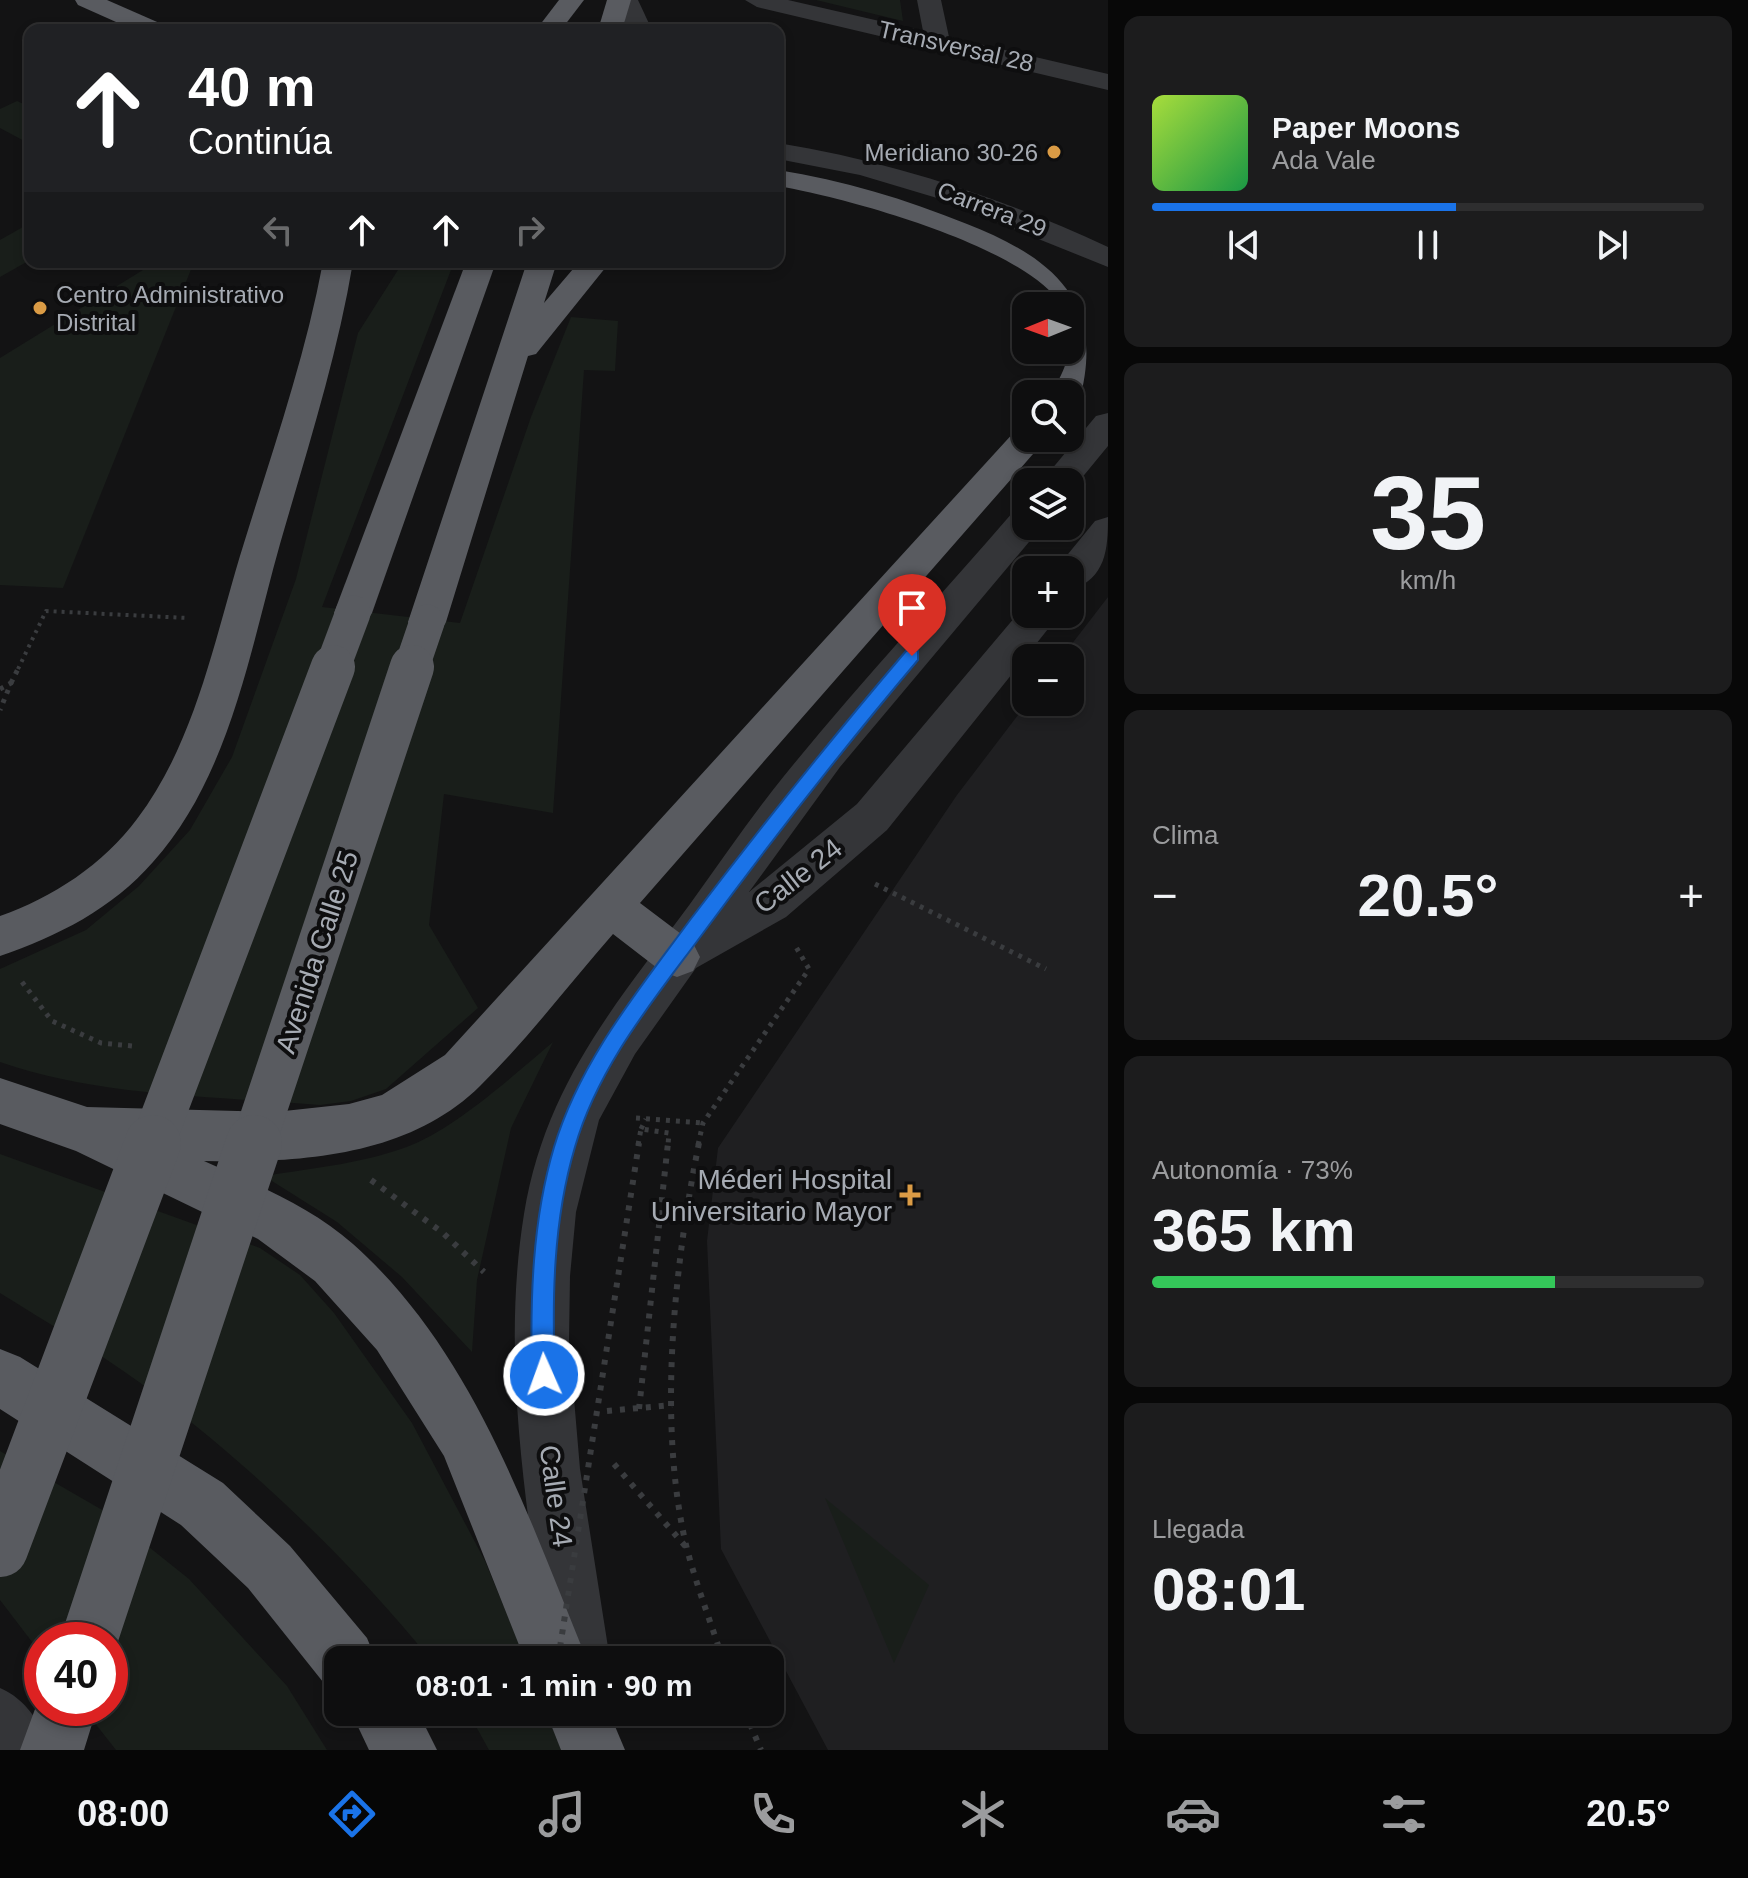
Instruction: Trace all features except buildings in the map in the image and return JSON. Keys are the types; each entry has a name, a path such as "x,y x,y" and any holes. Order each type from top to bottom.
{"highway":[{"path":"87,0 141,24"},
{"path":"553,24 575,0"},
{"path":"568,24 575,0"},
{"path":"612,24 619,0"},
{"path":"784,179 908,209 1011,253 1057,279 1079,309 1090,338 1082,370 1076,380"},
{"path":"1,936 50,915 121,866 153,833 179,790 202,737 239,621 319,353 337,268"},
{"path":"319,353 363,268"},
{"path":"0,1549 353,613 479,268"},
{"name":"Avenida Calle 25","path":"95,1622 513,362 540,268"},
{"path":"513,362 590,268"},
{"path":"87,1131 290,1136 383,1118 422,1101 462,1071 612,907 1016,452"},
{"path":"612,907 677,957"},
{"path":"0,1101 87,1131 276,1221 334,1262 396,1331 465,1437 551,1646"},
{"path":"0,1377 202,1504 269,1567 334,1646"},
{"path":"52,1750 60,1726"},
{"path":"390,1726 405,1750"}],"street":[{"path":"626,0 637,24"},
{"name":"Transversal 28","path":"757,0 1108,82"},
{"path":"929,0 937,40"},
{"name":"Carrera 29","path":"784,152 888,172 977,200 1108,258"},
{"path":"1032,222 1108,269"},
{"path":"1071,468 1108,424"},
{"path":"1084,559 1108,530"},
{"path":"677,957 798,790 1012,538"},
{"name":"Calle 24","path":"577,1646 544,1405 557,1395 541,1300 546,1251 564,1149 588,1085 629,1018 677,957 770,903 872,817 1027,628"}],"lane":[{"path":"0,1714 26,1750"}],"path":[{"path":"0,710 46,611 239,621"},
{"path":"0,689 11,683"},
{"path":"874,883 1046,969"},
{"path":"718,1646 687,1548 672,1437 672,1355 686,1210 703,1123 809,969 770,903"},
{"path":"1,936 22,982 52,1021 101,1043 146,1048"},
{"path":"559,1646 641,1129 646,1119 703,1123"},
{"path":"354,1125 359,1170 385,1193 443,1233 493,1281"},
{"path":"639,1409 669,1133 641,1129"},
{"path":"557,1395 639,1409 672,1405"},
{"path":"557,1395 599,1448"},
{"path":"609,1459 687,1548"},
{"path":"751,1726 761,1750"}],"shaded area":[{"path":"816,0 900,0 903,21"},
{"path":"17,101 24,104 24,141 0,128 0,109"},
{"path":"24,226 24,263 0,277 0,240"},
{"path":"146,268 192,268 63,588 0,585 0,358"},
{"path":"399,268 452,268 322,607 460,623 531,417 571,317 618,321 615,371 584,370 553,813 444,794 429,925 478,1008 386,1089 351,1101 320,1105 118,1089 38,1074 0,1062 0,969 86,930 139,886 190,830 232,757 296,579 358,333"},
{"name":"Méderi Hospital Universitario Mayor","path":"1108,597 1108,1750 828,1750 784,1667 784,1646 773,1646 721,1549 707,1241 718,1148 957,795 1017,716 1084,716 1084,644 1072,644"},
{"path":"553,1042 511,1128 477,1280 472,1352 402,1277 337,1222 264,1176 360,1160 414,1144 468,1112"},
{"path":"0,1154 260,1248 300,1275 334,1313 412,1423 485,1561 520,1646 419,1646 330,1548 218,1444 122,1370 0,1293"},
{"path":"0,1451 104,1511 189,1579 287,1686 327,1750 116,1750 97,1726 128,1726 128,1622 24,1622 24,1631 0,1600"},
{"path":"825,1498 929,1585 894,1663"},
{"path":"476,1726 554,1726 564,1750 489,1750"}],"place":[{"name":"Meridiano 30-26","path":"1054,152"},
{"name":"Centro Administrativo Distrital","path":"40,308"},
{"name":"Méderi Hospital Universitario Mayor","path":"910,1195"}],"route":[{"path":"544,1375 541,1300 546,1251 564,1149 588,1085 629,1018 798,790 912,656"}]}
